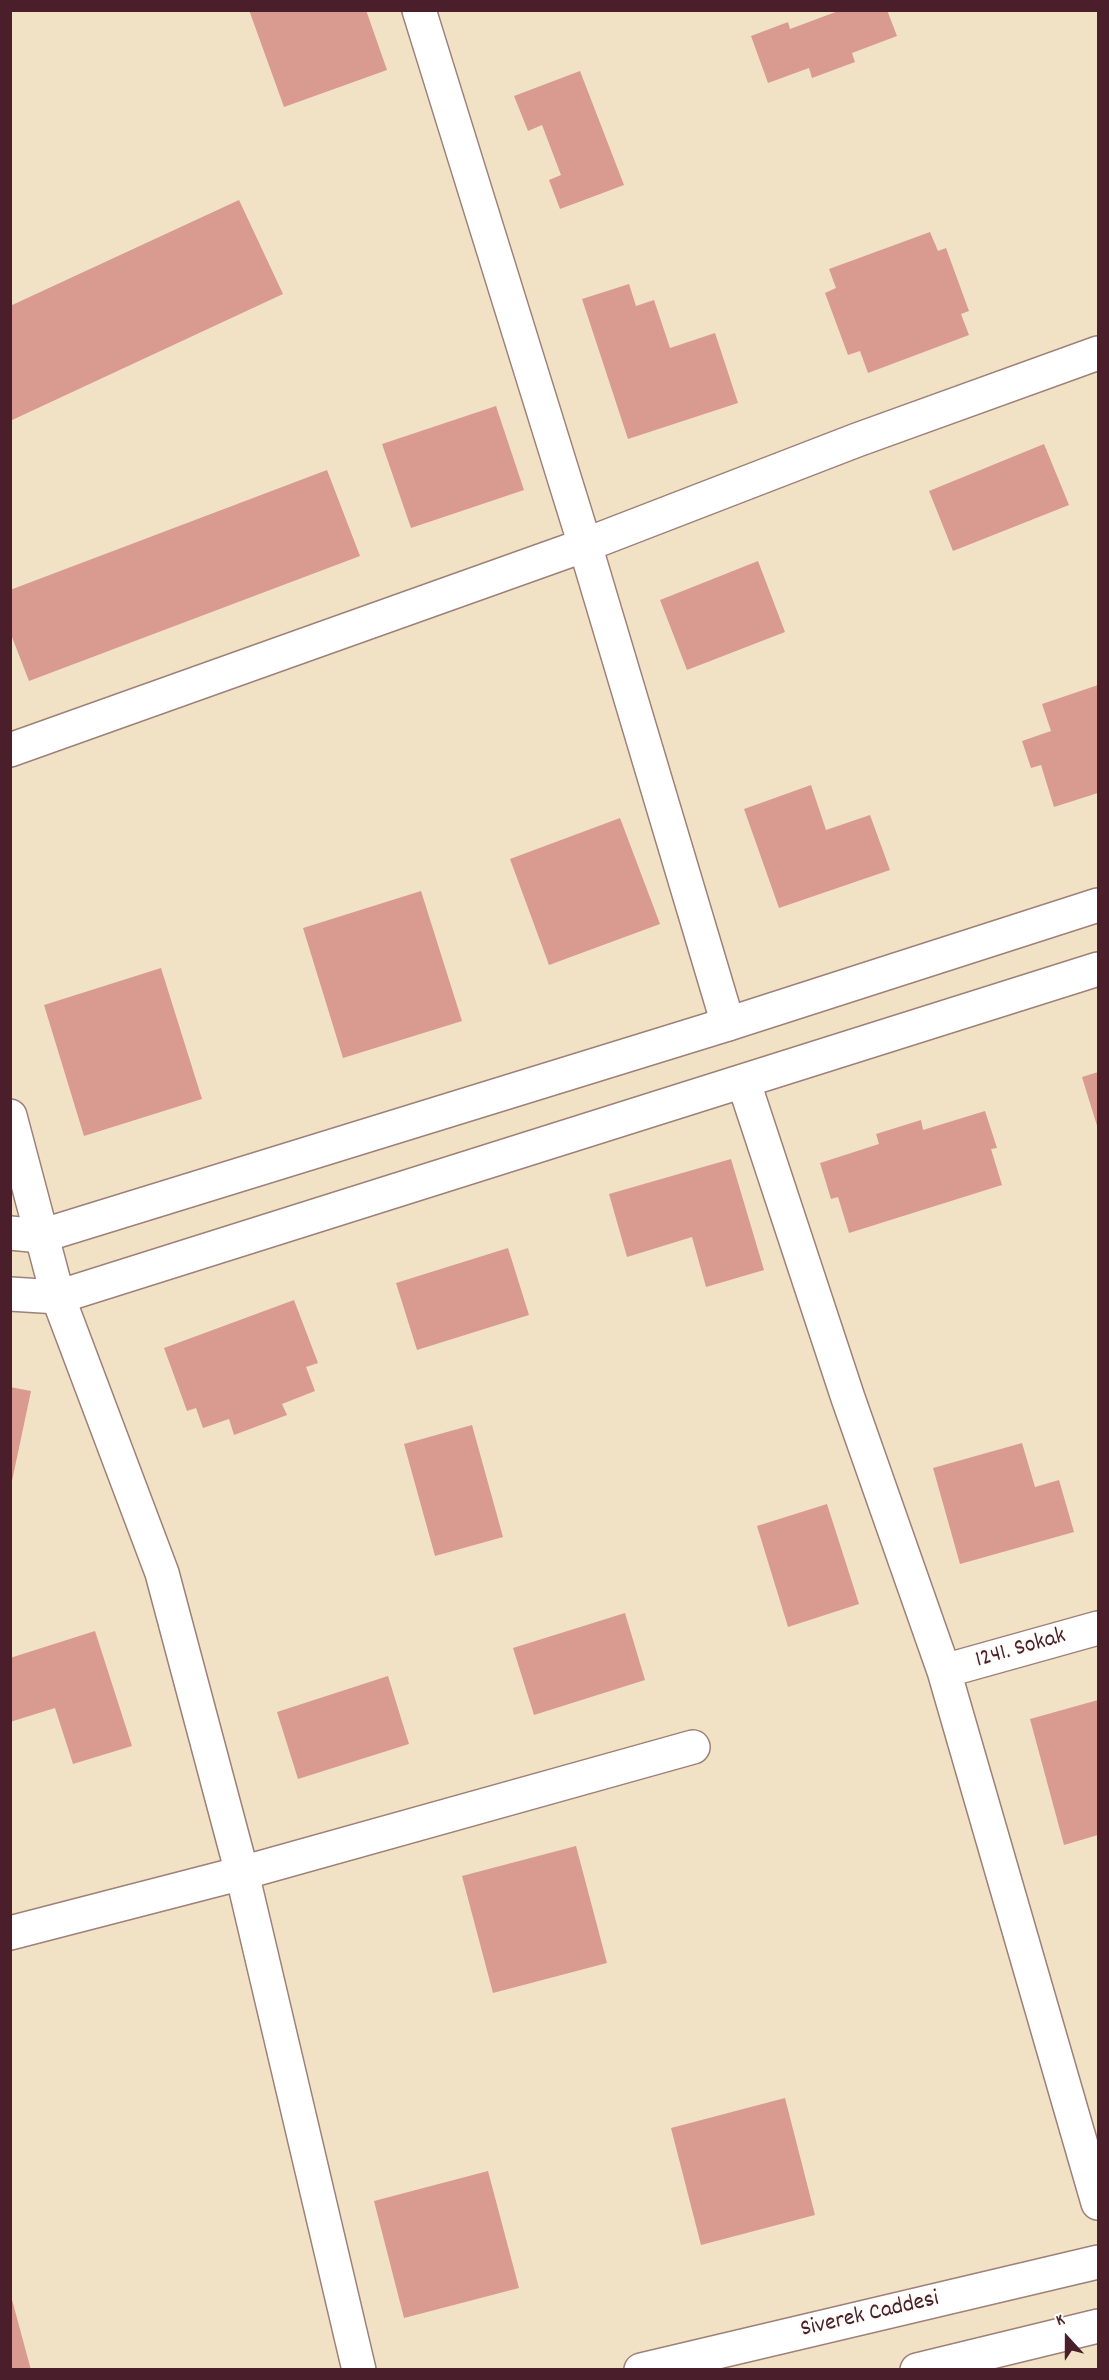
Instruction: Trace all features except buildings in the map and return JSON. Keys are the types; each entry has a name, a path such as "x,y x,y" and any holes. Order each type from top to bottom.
{"street":[{"path":"419,10 585,545 728,1024"},
{"path":"10,750 585,545 857,440 1096,361"},
{"path":"26,1235 728,1024 1098,905"},
{"path":"10,1294 58,1297 744,1083 1098,969"},
{"path":"744,1083 849,1398 944,1671 1098,2203"},
{"path":"10,1116 26,1235 58,1297 162,1573 242,1873 359,2370"},
{"name":"1241. Sokak","path":"944,1671 1098,1628"},
{"path":"10,1933 242,1873 693,1747"},
{"name":"Siverek Caddesi","path":"640,2370 1098,2262"},
{"path":"917,2370 1098,2326"}]}
